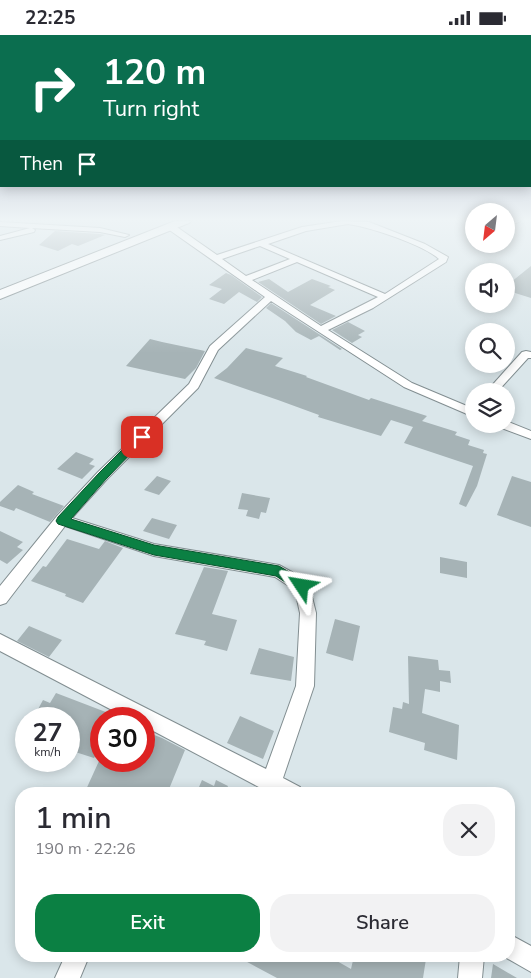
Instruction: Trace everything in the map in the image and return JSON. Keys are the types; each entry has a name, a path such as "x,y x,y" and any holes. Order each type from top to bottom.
{"highway":[{"path":"0,281 43,265"},
{"path":"0,295 70,265"}],"street":[{"path":"226,265 271,297 408,385 465,409"},
{"path":"246,279 283,265"},
{"path":"308,265 385,297"},
{"path":"322,329 343,321 435,265"},
{"path":"0,598 62,521 103,475 194,385 214,348 271,297"},
{"path":"500,383 529,353"},
{"path":"515,429 531,435"},
{"path":"62,521 154,550 279,571 302,586 308,613 305,686 272,783"},
{"path":"0,642 280,787"},
{"path":"515,950 531,960"},
{"path":"470,978 471,962"}],"building":[{"path":"531,266 531,298 515,293 515,279"},
{"path":"226,273 262,297 257,302 239,292 224,304 209,299 222,289 209,285"},
{"path":"269,279 288,292 312,279 331,286 328,287 335,290 310,305 336,316 321,324 258,282"},
{"path":"271,303 342,349 340,350 319,336 311,340 296,332 285,321 266,308"},
{"path":"348,322 365,331 358,335 362,337 352,343 332,330"},
{"path":"150,339 205,351 196,368 185,379 126,366"},
{"path":"246,348 283,358 275,366 369,400 371,398 427,416 422,421 457,432 455,435 470,440 468,445 484,450 483,453 487,454 477,486 466,507 459,504 473,466 404,443 413,427 391,420 381,436 318,417 319,415 214,378 227,368"},
{"path":"76,452 94,459 89,464 95,466 82,479 57,469"},
{"path":"157,476 171,481 159,495 144,490"},
{"path":"512,476 531,482 531,527 497,515"},
{"path":"18,485 34,492 32,494 64,506 50,522 16,508 14,511 0,506 0,502"},
{"path":"242,493 270,498 266,513 261,512 259,519 246,516 248,510 238,509"},
{"path":"152,518 177,525 169,539 143,531"},
{"path":"0,531 23,542 17,547 23,550 7,564 0,560"},
{"path":"67,539 99,549 105,541 123,548 83,603 65,596 66,594 31,581 43,566 46,567"},
{"path":"440,557 467,562 467,578 440,573"},
{"path":"204,567 228,571 212,614 237,620 227,651 204,645 206,641 175,634"},
{"path":"335,619 360,626 353,661 326,653"},
{"path":"29,626 62,640 49,657 17,641"},
{"path":"259,648 294,657 291,681 250,674"},
{"path":"408,656 438,660 439,670 450,671 451,683 440,681 440,692 425,689 422,713 459,725 457,760 424,750 425,743 389,732 393,707 402,709 403,702 409,704"},
{"path":"56,693 93,707 90,707 90,757 80,754 80,707 39,707 43,700 50,703"},
{"path":"240,716 274,731 263,759 227,743"},
{"path":"155,735 185,750 170,787 87,787 94,772 155,772"},
{"path":"202,780 214,786 216,780 228,786 228,787 199,787"},
{"path":"247,962 339,962 351,969 353,962 426,962 423,978 277,978"},
{"path":"493,964 517,978 491,978"}],"route":[{"path":"142,437 103,475 62,521 154,550 279,571 302,586"}]}
